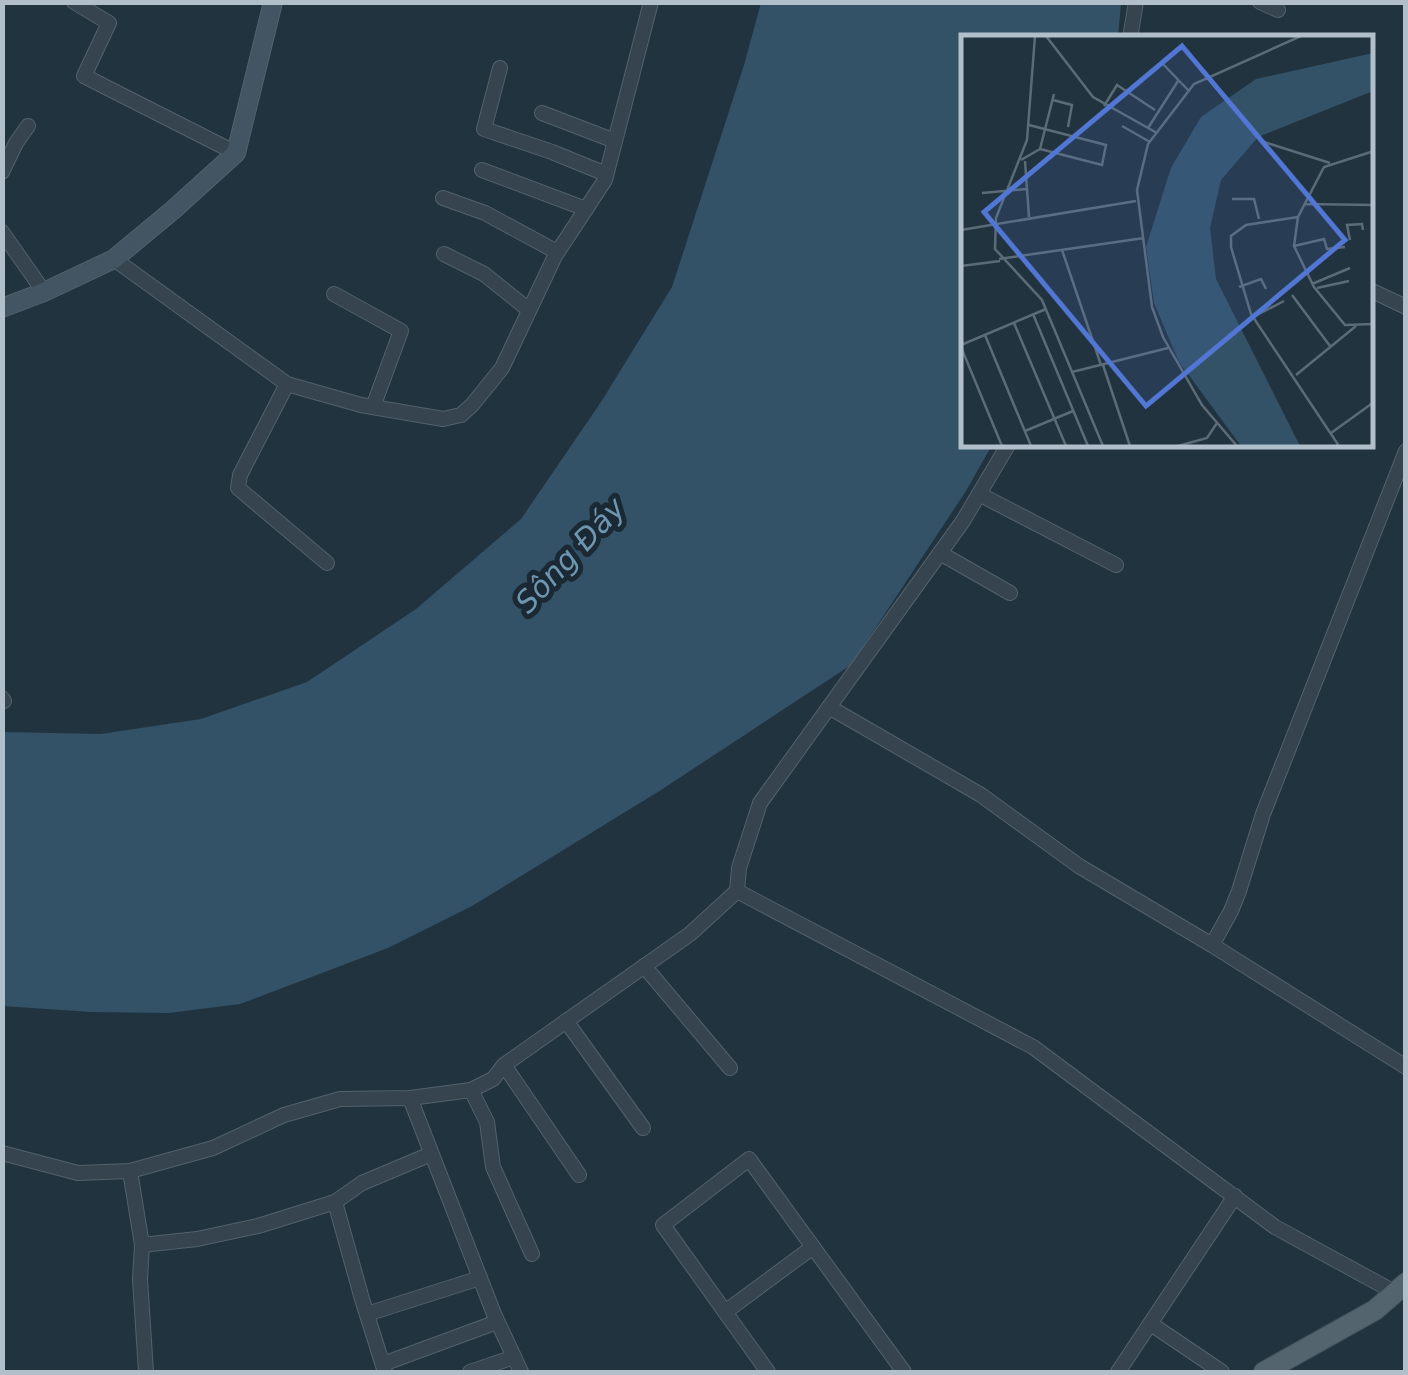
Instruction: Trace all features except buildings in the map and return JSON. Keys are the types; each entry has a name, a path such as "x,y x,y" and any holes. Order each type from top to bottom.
{"main road":[{"path":"2,308 114,259 236,153 272,2"},
{"path":"1264,1372 1375,1310 1400,1288"}],"street":[{"path":"74,2 109,23 84,76 236,153"},
{"path":"114,259 286,384 373,407 443,419 461,415 502,368 558,252 602,186 650,2"},
{"path":"1130,35 1136,2"},
{"path":"1260,2 1278,10"},
{"path":"500,68 484,128 606,174"},
{"path":"542,114 615,141"},
{"path":"2,172 28,126"},
{"path":"482,170 586,210"},
{"path":"442,198 485,213 558,252"},
{"path":"2,232 44,292"},
{"path":"444,254 484,274 530,310"},
{"path":"1373,291 1406,307"},
{"path":"334,294 401,331 373,407"},
{"path":"286,384 237,485 327,562"},
{"path":"2,1153 78,1174 130,1172 213,1148 284,1115 340,1099 410,1098 471,1090 493,1079 504,1065 690,934 737,891 739,868 765,796 940,553 1006,448"},
{"path":"1212,945 1239,891 1263,814 1406,451"},
{"path":"979,494 1116,565"},
{"path":"940,553 1010,594"},
{"path":"828,707 982,796 1070,860 1406,1066"},
{"path":"737,891 1034,1047 1286,1234 1400,1288"},
{"path":"644,966 730,1068"},
{"path":"566,1021 643,1128"},
{"path":"504,1065 579,1174"},
{"path":"471,1090 488,1122 493,1167 532,1254"},
{"path":"410,1098 497,1322 521,1372"},
{"path":"142,1245 258,1226 336,1202 362,1183 431,1154"},
{"path":"768,1372 663,1226 749,1159 904,1372"},
{"path":"130,1172 142,1245 140,1279 146,1372"},
{"path":"1118,1372 1235,1196"},
{"path":"336,1202 384,1368 497,1322"},
{"path":"725,1312 813,1247"},
{"path":"367,1314 480,1278"},
{"path":"1151,1324 1222,1372"},
{"path":"470,1372 514,1357"}],"water":[{"name":"Sông Đáy","path":"761,3 1121,3 1118,35 961,35 961,448 990,448 851,665 661,790 472,906 388,948 240,1004 169,1013 3,1006 3,732 101,734 201,719 307,682 416,609 521,519 601,402 672,287"}]}
